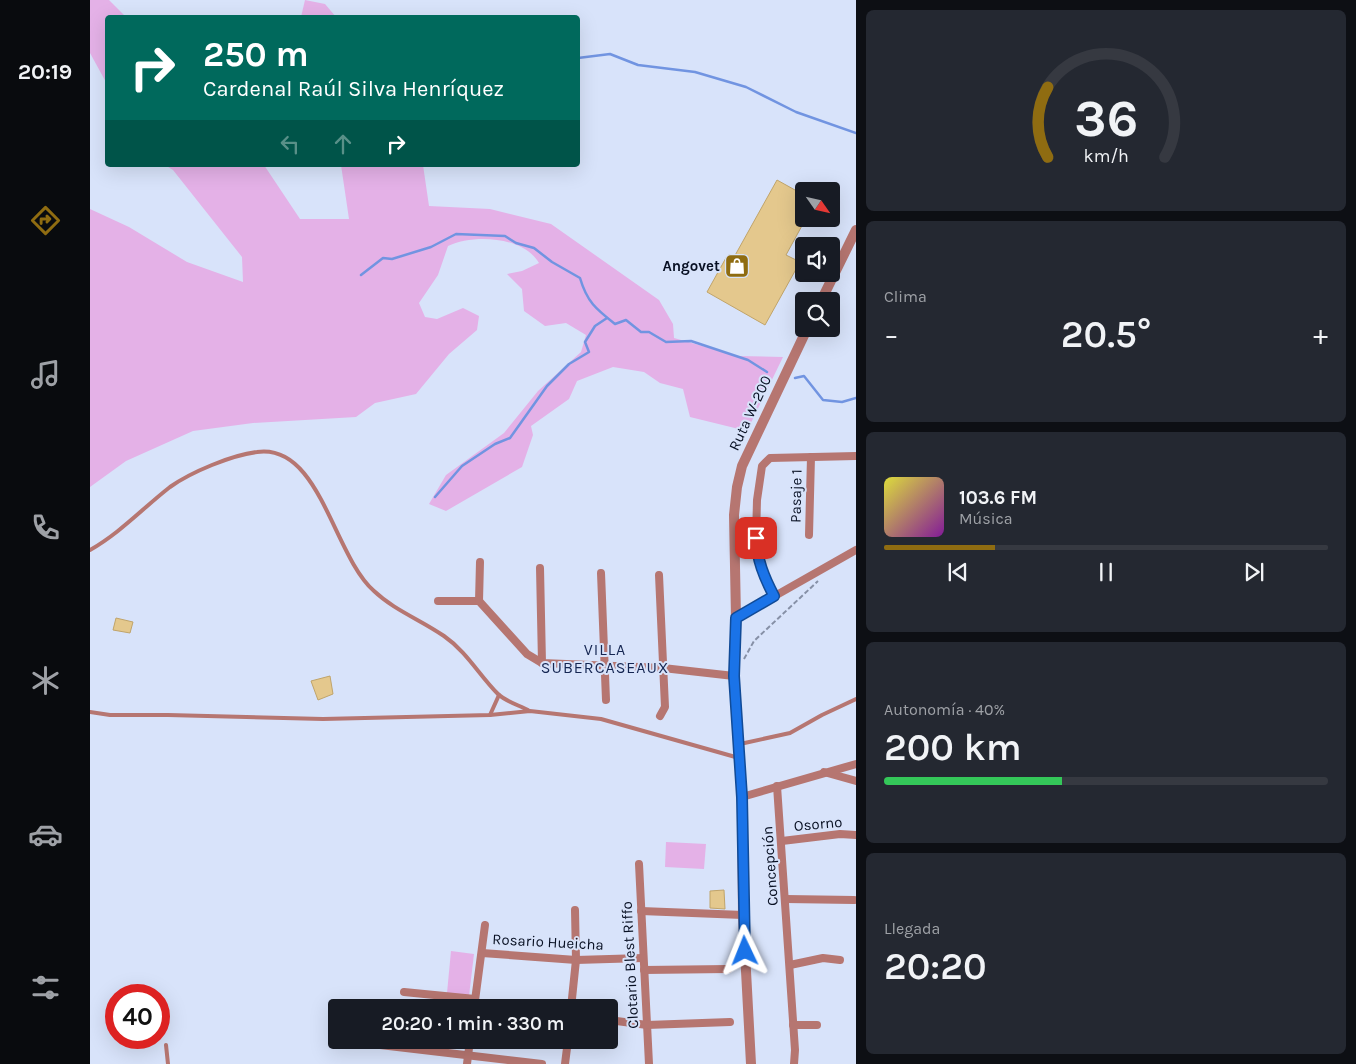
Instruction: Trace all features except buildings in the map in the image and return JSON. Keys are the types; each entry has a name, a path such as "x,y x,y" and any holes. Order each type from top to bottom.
{"street":[{"path":"825,292 856,230"},
{"name":"Ruta W-200","path":"751,1064 743,915 742,797 734,676 736,618 734,515 737,487 742,466 803,337"},
{"path":"774,596 763,576 757,555 758,500 762,466 770,458 856,456"},
{"name":"Pasaje 1","path":"809,535 811,457"},
{"path":"736,618 856,550"},
{"path":"480,562 479,602 527,654 542,663 663,668 734,676"},
{"path":"540,568 542,663"},
{"path":"601,573 606,700"},
{"path":"659,575 664,707 660,716"},
{"path":"438,601 479,602"},
{"path":"742,797 856,764"},
{"path":"824,772 856,781"},
{"name":"Concepción","path":"777,786 790,964 795,1050 794,1064"},
{"name":"Osorno","path":"782,841 840,834 856,835"},
{"name":"Clotario Blest Riffo","path":"639,864 649,1064"},
{"path":"786,899 854,900"},
{"path":"572,999 576,960 574,910"},
{"path":"641,911 743,915"},
{"path":"476,999 485,925"},
{"name":"Rosario Hueicha","path":"482,953 576,960 643,958"},
{"path":"790,964 823,958 840,960"},
{"path":"644,970 728,969"},
{"path":"404,992 449,999"},
{"path":"618,1021 647,1025 730,1022"},
{"path":"793,1024 817,1025"},
{"path":"424,1049 542,1064"},
{"path":"467,1064 469,1049"},
{"path":"566,1064 567,1049"}],"lane":[{"path":"90,550 111,538 173,486 220,462 258,452 281,453 298,463 310,479 338,539 355,568 373,591 444,636 474,663 499,695 530,710"},
{"path":"490,715 499,695"},
{"path":"738,744 790,733 822,714 856,699"},
{"path":"90,712 110,716 168,715 323,719 490,715 530,710 600,719 739,758"},
{"path":"166,1049 168,1064"}],"path":[{"path":"742,662 754,641 823,577"}],"shaded area":[{"path":"90,0 109,0 124,15 105,15 105,80 90,53"},
{"path":"305,0 325,4 334,15 301,15"},
{"path":"168,167 265,167 300,219 349,219 341,167 423,167 429,206 490,209 551,224 659,300 673,324 674,338 738,356 783,357 747,431 690,417 683,389 660,383 644,372 613,367 577,381 569,399 531,426 533,435 522,467 446,511 429,504 446,475 504,433 538,391 581,352 586,335 566,323 545,326 524,311 522,289 507,274 522,271 539,263 532,254 522,247 497,240 484,239 458,242 448,246 438,275 419,303 425,317 437,319 463,308 479,316 477,330 449,354 416,394 375,403 356,417 253,423 193,431 126,461 90,487 90,209 129,227 187,262 243,282 242,257 173,170"},
{"path":"666,842 706,844 704,869 665,867"},
{"path":"451,951 474,954 469,996 447,993"}],"waterway":[{"path":"580,58 610,54 638,65 695,72 746,87 796,112 856,133"},
{"path":"361,275 383,258 392,259 431,247 456,234 505,236 516,243 534,248 552,262 580,278 589,299 602,314 615,324 626,320 641,332 649,332 666,342 691,341 748,360 767,372"},
{"path":"435,497 462,466 495,444 510,438 547,386 569,364 589,352 585,342 595,326 607,318"},
{"path":"795,378 804,376 823,400 842,402 856,398"}],"place":[{"name":"Angovet","path":"737,266"}],"district":[{"name":"VILLA SUBERCASEAUX","path":"605,658"}],"route":[{"path":"745,951 742,797 734,676 736,618 774,596 763,576 757,555 756,538"}]}
